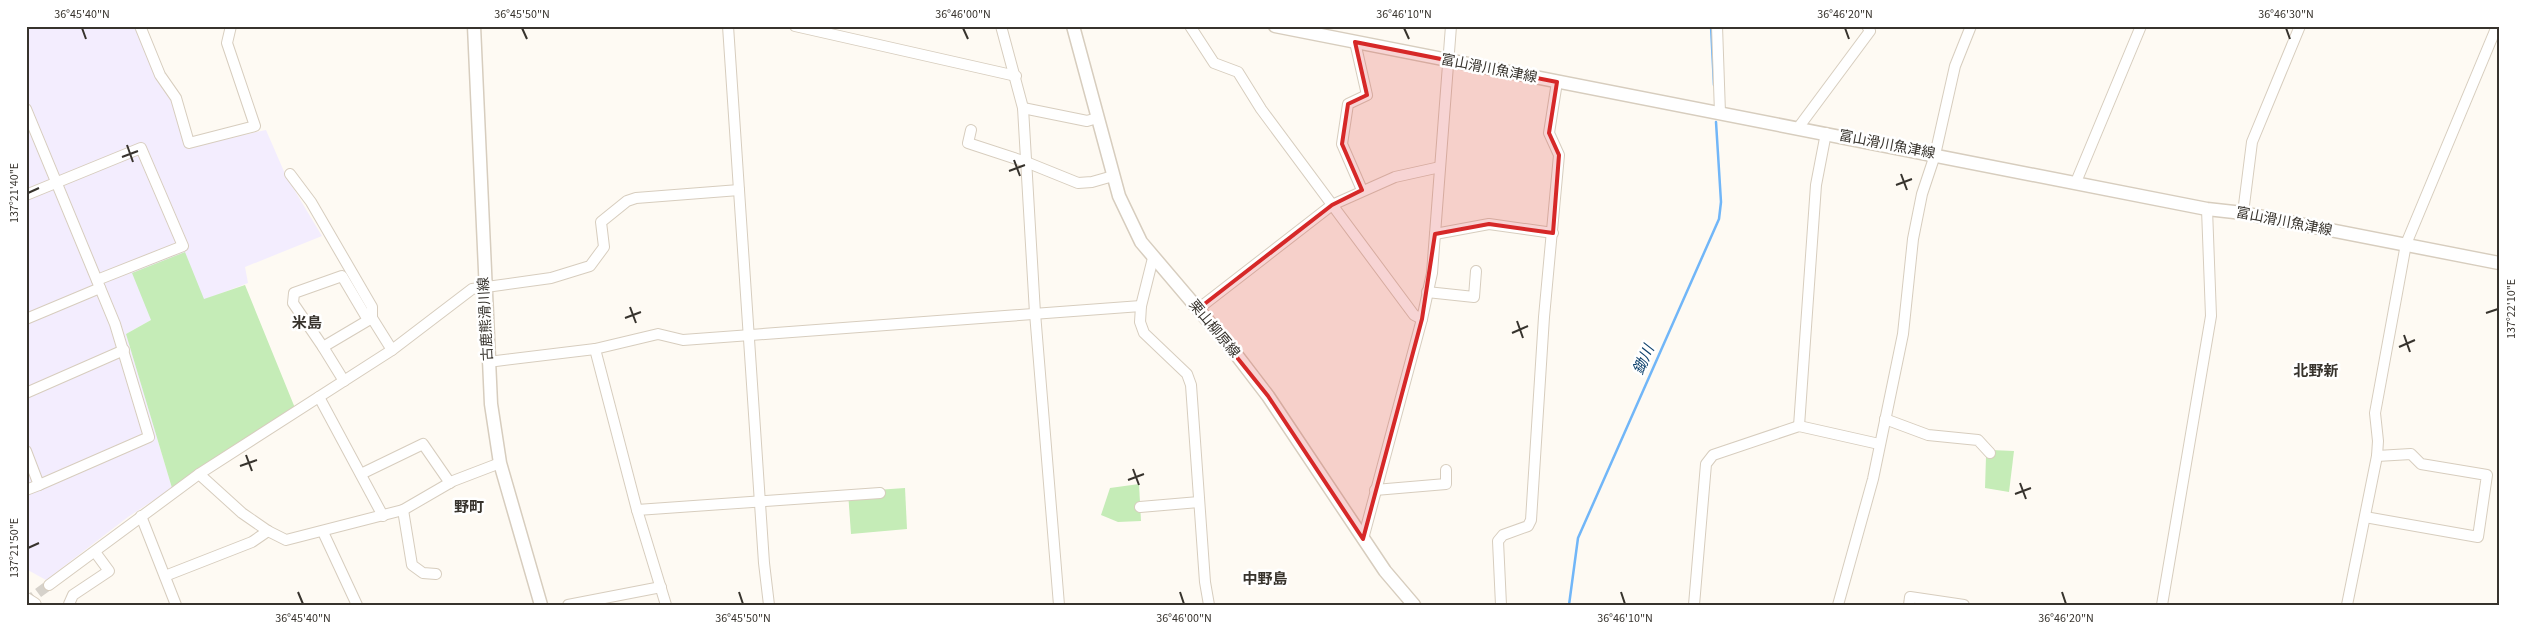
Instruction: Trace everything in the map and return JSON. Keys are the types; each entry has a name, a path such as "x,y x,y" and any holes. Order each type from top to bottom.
{"highway":[{"path":"26,600 34,605"}],"main road":[{"name":"古鹿熊滑川線","path":"474,26 488,362 500,463 541,605"},
{"name":"栗山柳原線","path":"1073,26 1113,176 1128,218 1153,258 1198,309 1268,396 1385,571 1414,605"},
{"name":"富山滑川魚津線","path":"1274,26 2207,209 2243,213 2499,263"}],"street":[{"path":"140,26 160,75 176,98 189,143 255,126 228,43 231,26"},
{"path":"728,26 764,563 769,605"},
{"path":"795,26 1016,76"},
{"path":"1001,26 1016,76 1023,108 1035,313 1059,605"},
{"path":"1190,26 1214,63 1238,72 1261,109 1332,205 1414,315 1422,319"},
{"path":"1363,539 1422,319 1427,292 1435,234 1451,26"},
{"path":"1717,26 1720,113"},
{"path":"1798,128 1870,31 1867,26"},
{"path":"1838,605 1873,479 1903,334 1916,219 1935,155 1955,66 1972,26"},
{"path":"2076,182 2141,26"},
{"path":"2243,213 2252,142 2300,26"},
{"path":"2347,605 2377,456 2378,441 2375,413 2406,244 2497,26"},
{"path":"1355,42 1367,95 1348,104 1342,144 1362,190"},
{"path":"1501,605 1498,541 1503,535 1528,526 1531,520 1544,317 1559,155 1550,133 1558,82"},
{"path":"26,108 99,284 124,350 149,437 26,490"},
{"path":"1023,108 1088,121 1097,118"},
{"path":"970,130 968,143 1026,162 1078,183 1092,182 1113,176"},
{"path":"1799,426 1816,185 1826,133"},
{"path":"26,195 141,148 183,246 26,319"},
{"path":"1198,309 1332,205 1362,190 1395,177 1440,167"},
{"path":"290,174 311,202 372,307 370,319 323,348"},
{"path":"49,585 199,474 392,350 472,289 551,278 590,266 604,247 602,222 627,201 636,198 739,190"},
{"path":"2162,605 2211,316 2207,209"},
{"path":"1435,234 1490,224 1552,233"},
{"path":"1153,258 1141,306 1140,322 1144,333 1187,374 1191,386 1199,502 1209,605"},
{"path":"1427,292 1474,297 1476,271"},
{"path":"344,381 293,303 294,293 342,276 392,350"},
{"path":"488,362 595,349 658,334 683,340 1141,306"},
{"path":"595,349 637,510 666,605"},
{"path":"26,393 124,350"},
{"path":"319,397 383,516"},
{"path":"1884,419 1928,435 1978,440 1990,453"},
{"path":"1694,605 1706,464 1713,456 1799,426 1879,444"},
{"path":"361,474 423,444 450,483"},
{"path":"26,451 38,485"},
{"path":"2365,517 2478,537 2487,474 2421,464 2411,454 2377,456"},
{"path":"199,474 242,513 268,531 286,540 403,510 450,483 500,463"},
{"path":"1375,490 1446,484 1446,470"},
{"path":"637,510 760,503 880,493"},
{"path":"1140,507 1199,502"},
{"path":"403,510 412,564 423,573 436,574"},
{"path":"141,516 176,605"},
{"path":"165,576 252,542 268,531"},
{"path":"323,532 357,605"},
{"path":"69,604 73,595 109,570 95,552"},
{"path":"568,605 660,587"},
{"path":"1909,605 1910,597 1964,605"}],"highlighted area":[{"path":"1355,42 1557,82 1549,133 1559,155 1553,233 1489,224 1435,234 1422,319 1363,539 1268,396 1198,309 1332,205 1362,190 1342,144 1348,104 1367,95"}],"shaded area":[{"path":"26,26 136,26 158,82 171,99 187,147 266,130 286,176 322,236 245,267 248,283 151,320 126,334 172,488 128,517 46,580 26,569"}],"green space":[{"path":"185,252 204,299 245,285 295,408 172,488 126,334 151,320 132,273"},
{"path":"1991,450 2014,451 2009,492 1985,488 1986,456"},
{"path":"1139,484 1141,521 1118,522 1101,515 1110,488"},
{"path":"905,488 907,529 851,534 848,492"}],"waterway":[{"name":"鋤川","path":"1711,26 1714,85"},
{"name":"鋤川","path":"1569,605 1578,538 1719,219 1721,202 1716,122"}],"tunnel":[{"path":"26,602 49,585"}],"district":[{"name":"米島","path":"307,323"},
{"name":"北野新","path":"2316,371"},
{"name":"野町","path":"469,507"},
{"name":"中野島","path":"1265,579"}]}
